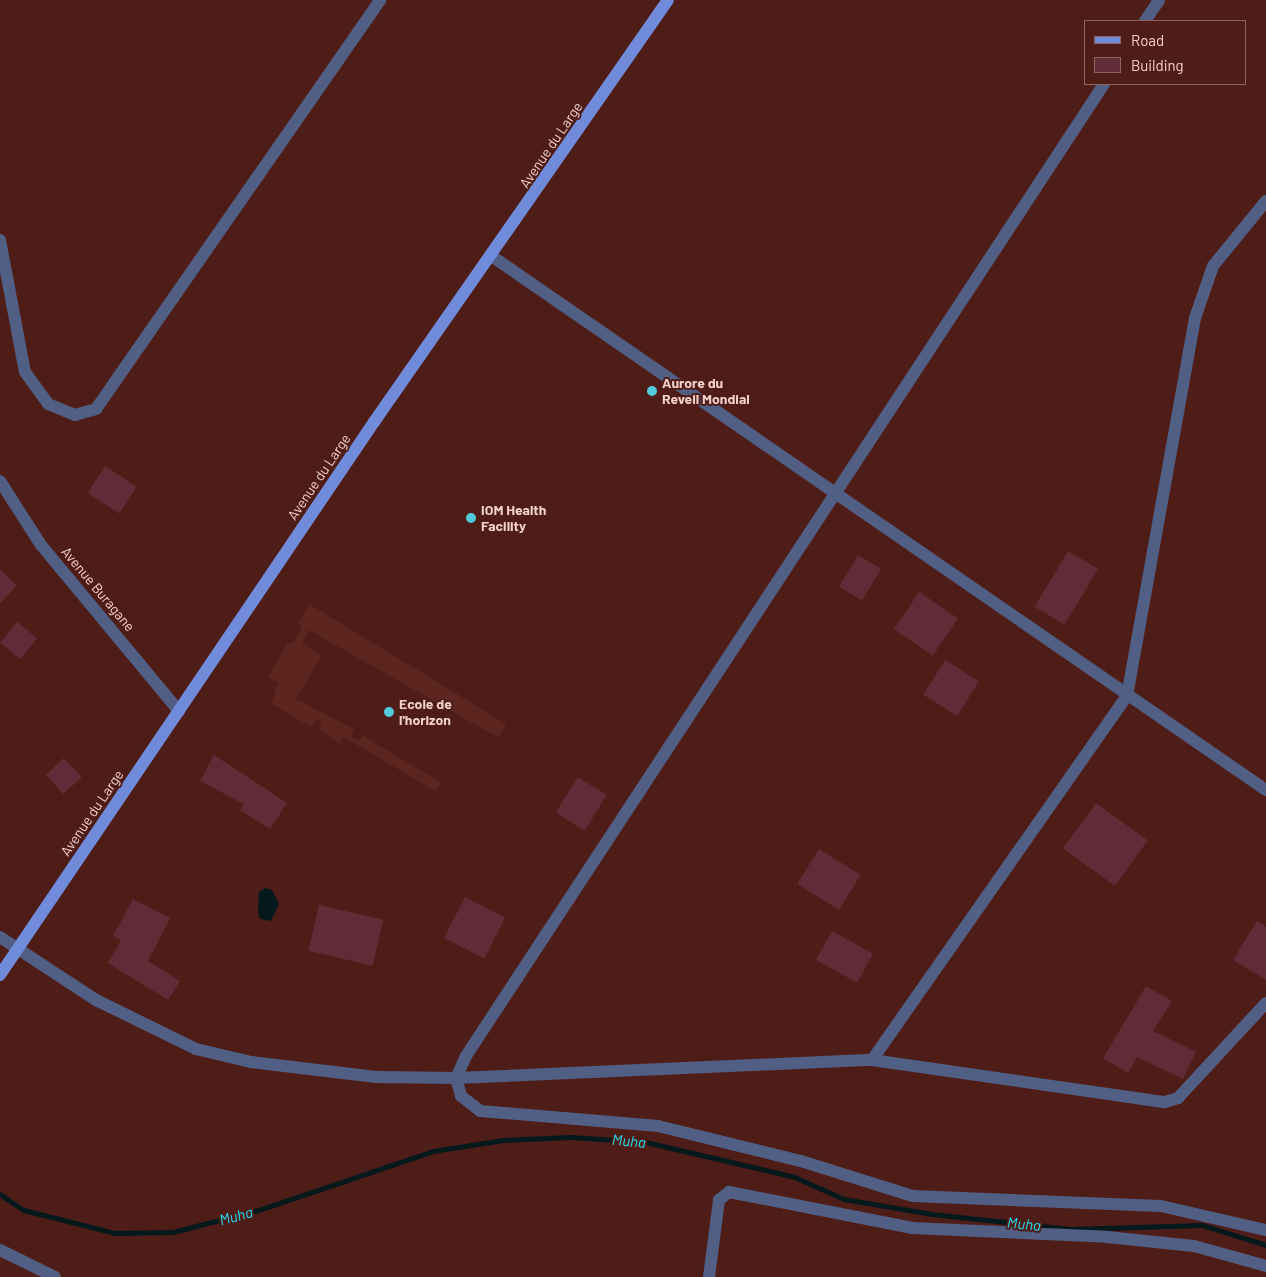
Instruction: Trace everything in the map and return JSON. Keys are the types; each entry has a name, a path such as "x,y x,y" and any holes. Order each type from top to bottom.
{"main road":[{"name":"Avenue du Large","path":"0,975 374,422 493,257 668,0"}],"street":[{"path":"0,240 25,372 48,404 75,415 96,409 380,0"},
{"path":"1146,20 1159,0"},
{"path":"1103,85 466,1056 456,1078 461,1096 480,1111 658,1126 801,1162 914,1196 1161,1206 1266,1230"},
{"path":"872,1060 1127,696 1194,318 1213,266 1266,201"},
{"path":"493,257 834,494 1266,790"},
{"name":"Avenue Buragane","path":"0,481 41,545 179,711"},
{"path":"0,937 96,1000 196,1049 251,1062 376,1077 456,1078 872,1060 1166,1102 1178,1098 1266,1003"},
{"path":"709,1277 719,1200 729,1192 912,1228 1107,1237 1194,1246 1266,1266"},
{"path":"0,1250 55,1277"}],"shaded area":[{"path":"309,604 506,724 499,738 309,630 302,644 322,655 296,699 354,729 351,736 358,741 363,736 442,783 435,791 344,737 340,744 320,730 322,722 317,720 311,727 272,704 278,683 268,677 288,643 295,641 302,627 298,623"},
{"path":"265,888 272,890 279,904 271,921 260,919 258,912 259,892"}],"building":[{"path":"105,466 137,487 119,514 88,493"},
{"path":"1068,551 1098,569 1065,625 1035,607"},
{"path":"858,555 881,569 862,601 839,587"},
{"path":"0,570 17,585 0,604"},
{"path":"919,592 958,618 933,656 894,629"},
{"path":"17,622 37,638 20,659 0,643"},
{"path":"945,660 979,681 957,716 923,695"},
{"path":"214,755 287,803 270,829 240,810 244,804 200,781"},
{"path":"64,758 82,777 63,794 46,775"},
{"path":"578,777 607,795 585,831 556,813"},
{"path":"1096,803 1148,841 1115,886 1063,848"},
{"path":"819,849 861,875 839,910 797,884"},
{"path":"465,897 505,917 484,958 444,938"},
{"path":"133,899 170,918 148,961 180,981 168,1000 108,963 121,940 113,936"},
{"path":"319,905 383,920 373,966 308,951"},
{"path":"1257,921 1266,927 1266,980 1233,960"},
{"path":"832,931 873,954 857,983 816,960"},
{"path":"1146,986 1172,1001 1153,1031 1196,1052 1183,1079 1137,1057 1128,1073 1103,1058"}],"waterway":[{"name":"Muha","path":"0,1194 24,1210 115,1233 173,1232 262,1209 433,1151 503,1140 570,1137 646,1142 795,1177 844,1199 932,1214 1071,1229 1202,1225 1266,1245"}],"place":[{"name":"Aurore du Reveil Mondial","path":"652,391"},
{"name":"IOM Health Facility","path":"471,518"},
{"name":"Ecole de l'horizon","path":"389,712"}]}
